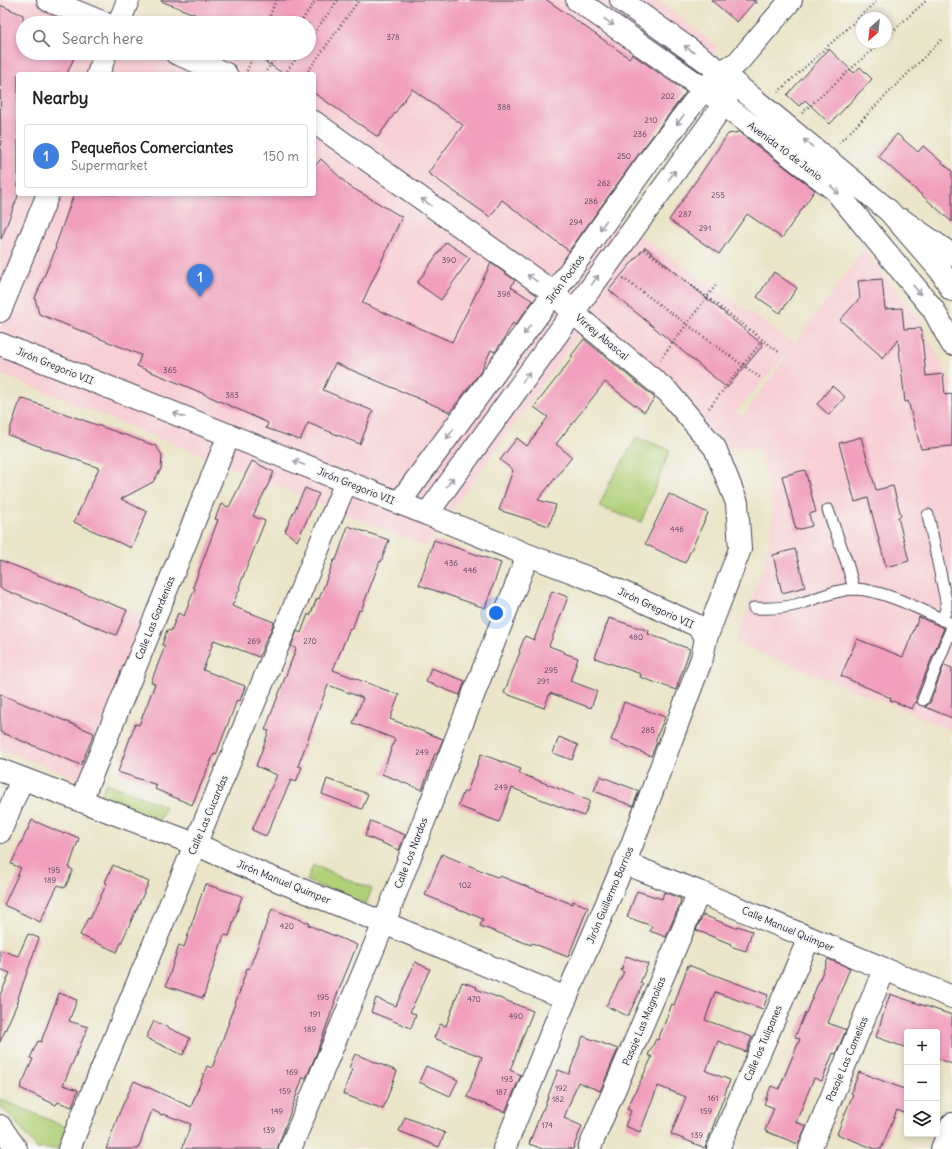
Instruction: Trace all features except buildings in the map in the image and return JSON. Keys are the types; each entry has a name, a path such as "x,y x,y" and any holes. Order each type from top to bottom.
{"street":[{"path":"48,0 87,16"},
{"path":"122,16 128,0"},
{"name":"Avenida 10 de Junio","path":"577,0 704,89 835,190 933,309 947,319 952,344"},
{"name":"Avenida 10 de Junio","path":"621,0 730,72 762,106 889,211 941,271 952,290"},
{"name":"Jirón Pocitos","path":"399,503 554,294 648,162 704,89 730,72 791,0"},
{"path":"99,72 103,60"},
{"path":"193,60 221,72"},
{"name":"Jirón Pocitos","path":"427,514 724,104 730,72"},
{"name":"Virrey Abascal","path":"316,123 554,294 572,312 668,392 715,448 737,503 740,549 706,638"},
{"path":"0,311 47,196"},
{"path":"889,211 952,255"},
{"name":"Jirón Gregorio VII","path":"0,344 604,584 696,625 703,632 706,638"},
{"name":"Calle Las Gardenias","path":"81,801 229,435"},
{"name":"Calle Las Cucardas","path":"70,1149 79,1124 346,482"},
{"name":"Calle Los Nardos","path":"290,1149 384,923 528,554"},
{"name":"Jirón Guillermo Barrios","path":"504,1149 566,998 631,847 702,658 706,638"},
{"name":"Jirón Manuel Quimper","path":"0,770 195,844 267,876 566,998"},
{"path":"0,832 22,779"},
{"name":"Calle Manuel Quimper","path":"624,863 699,892 952,997"},
{"name":"Pasaje Las Magnolias","path":"589,1149 699,892"},
{"name":"Calle los Tulipanes","path":"718,1149 809,938"},
{"name":"Pasaje Las Camelias","path":"810,1149 884,970"},
{"path":"942,1149 952,1124"},
{"path":"1,1128 16,1149"}],"lane":[{"path":"828,510 847,563 854,589"},
{"path":"923,700 949,624 946,601 928,515"},
{"path":"754,608 778,608 792,606 832,593 854,589 877,592 892,597 949,624"}],"path":[{"path":"269,16 276,0"},
{"path":"305,16 316,0"},
{"path":"316,30 338,0"},
{"path":"307,72 359,0"},
{"path":"762,106 878,0"},
{"path":"892,32 927,0"},
{"path":"825,157 943,38"},
{"path":"787,127 874,48"},
{"path":"247,72 251,60"},
{"path":"265,72 274,60"},
{"path":"286,72 295,60"},
{"path":"627,236 780,353"},
{"path":"606,265 762,379"},
{"path":"648,375 716,285"},
{"path":"696,424 763,340"}],"shaded area":[{"path":"0,0 81,0 127,16 16,16 16,60 316,60 316,16 304,16 293,0 658,0 719,47 593,203 795,344 864,249 919,320 952,383 952,730 735,642 766,560 773,512 759,449 715,448 586,324 426,547 0,374","holes":["790,351 744,415 735,413"]},
{"path":"0,560 148,619 88,783 0,749"}],"green space":[{"path":"637,437 670,450 641,522 599,507 610,482"},
{"path":"106,783 165,806 159,822 100,798"},
{"path":"313,865 372,889 366,904 307,881"},
{"path":"0,1099 66,1127 58,1149 37,1149 15,1121 0,1106"}],"place":[{"name":"Pequeños Comerciantes","path":"200,297"}]}
